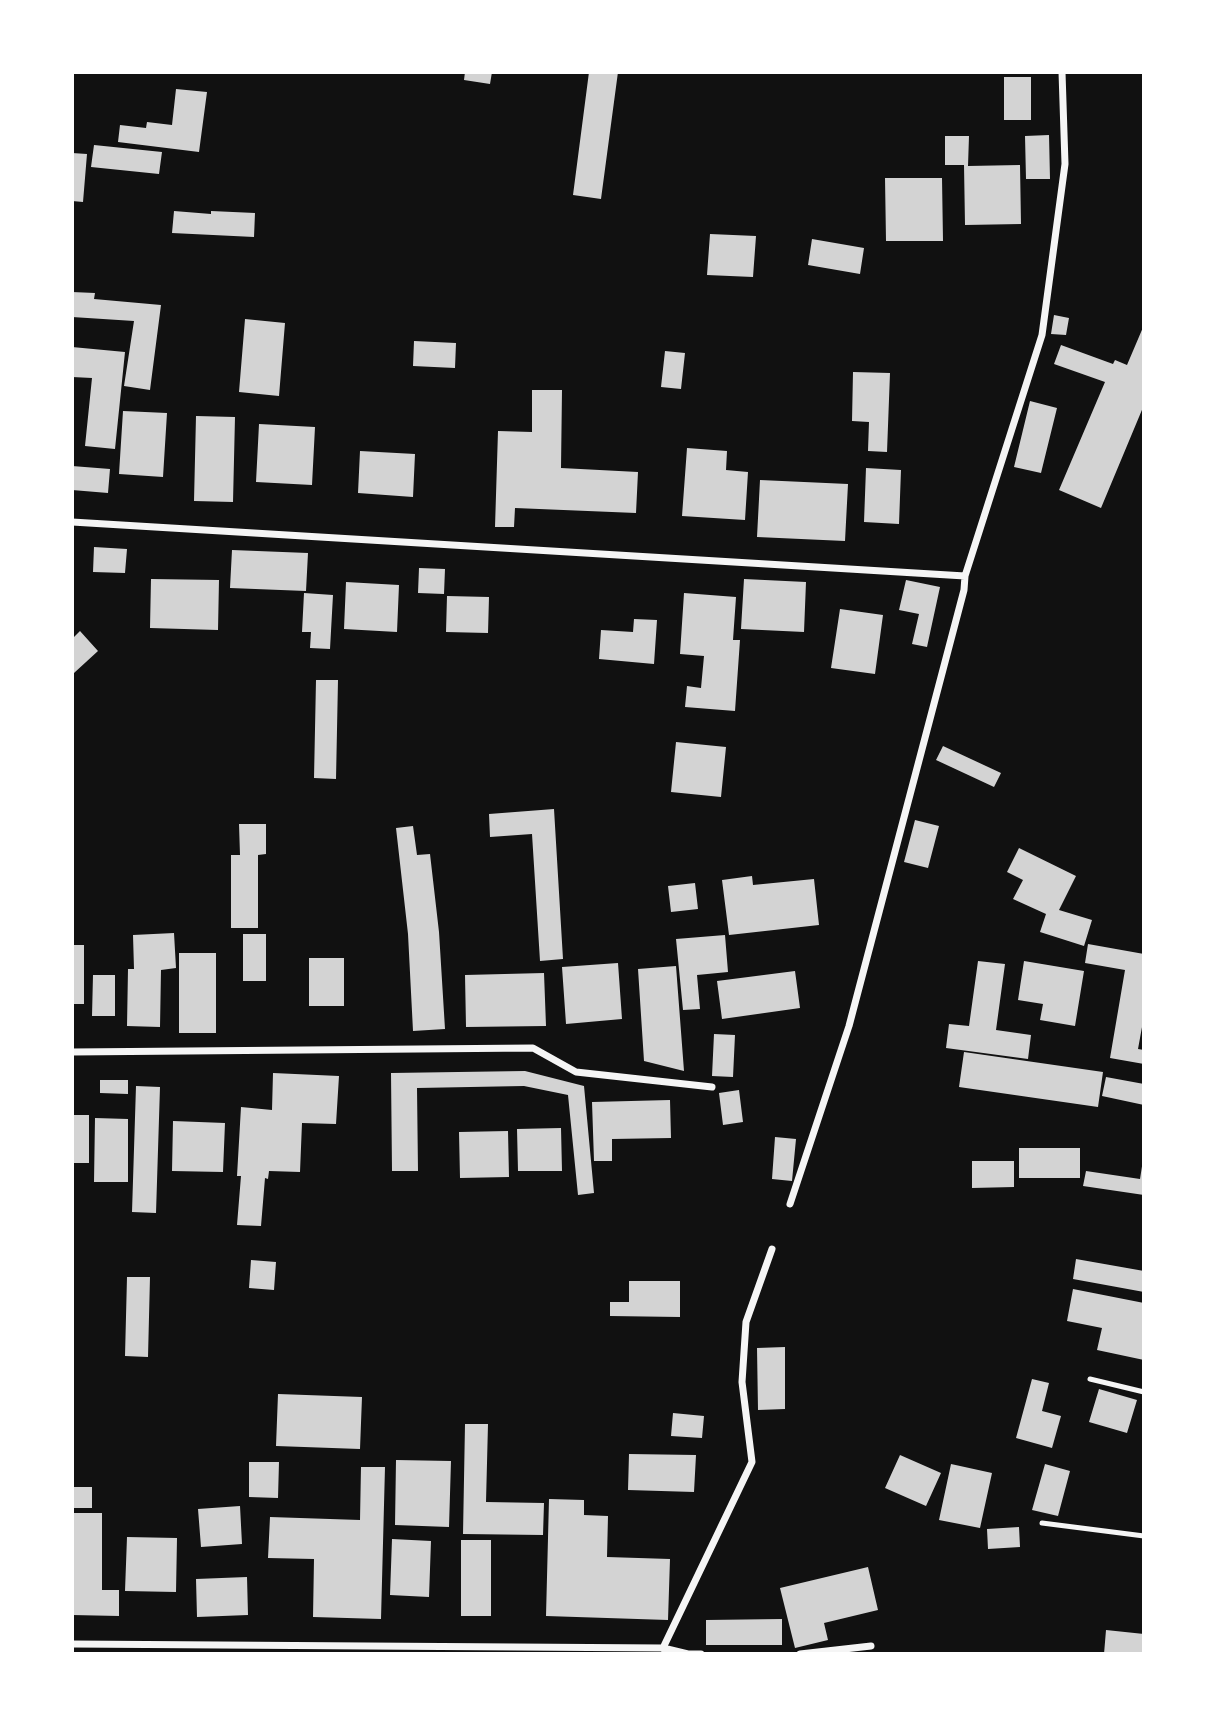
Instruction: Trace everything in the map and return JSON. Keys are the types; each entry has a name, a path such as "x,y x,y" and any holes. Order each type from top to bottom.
{"street":[{"path":"790,1203 849,1026 965,576 1042,335 1065,164 1062,72"},
{"path":"72,522 965,576"},
{"path":"72,1052 533,1048 576,1072 712,1087"},
{"path":"665,1651 752,1462 742,1381 746,1322 772,1250"},
{"path":"72,1644 665,1651 701,1654"},
{"path":"800,1654 871,1646"}],"lane":[{"path":"1090,1379 1144,1392"},
{"path":"1042,1523 1144,1536"}],"building":[{"path":"465,72 492,72 490,84 464,80"},
{"path":"589,72 618,72 601,199 573,195"},
{"path":"1004,77 1031,77 1031,120 1004,120"},
{"path":"176,89 207,92 199,152 118,142 120,125 146,128 147,122 172,125"},
{"path":"1049,135 1050,179 1026,179 1025,136"},
{"path":"945,136 969,136 968,166 1020,165 1021,224 965,225 964,165 945,165"},
{"path":"94,145 162,152 159,174 91,167"},
{"path":"72,153 87,154 83,202 72,201"},
{"path":"885,178 942,178 943,241 886,241"},
{"path":"174,211 255,213 254,237 172,233"},
{"path":"710,234 756,236 753,277 707,275"},
{"path":"812,239 864,248 860,274 808,265"},
{"path":"72,292 95,293 94,299 161,305 150,390 124,386 134,321 72,317"},
{"path":"1054,315 1069,318 1066,335 1051,334"},
{"path":"245,319 285,323 279,396 239,392"},
{"path":"1144,325 1144,405 1101,508 1059,490 1105,382 1054,364 1061,345 1113,364 1115,360 1127,365"},
{"path":"414,341 456,343 455,368 413,366"},
{"path":"72,347 125,352 115,449 85,446 92,378 72,377"},
{"path":"665,351 685,353 681,389 661,387"},
{"path":"853,372 890,373 887,452 868,451 869,422 852,421"},
{"path":"532,390 562,390 561,468 638,472 636,513 515,508 514,527 495,527 498,431 532,432"},
{"path":"1030,401 1057,408 1041,473 1014,467"},
{"path":"123,411 167,413 163,477 119,474"},
{"path":"196,416 235,417 233,502 194,501"},
{"path":"259,424 315,427 312,485 256,482"},
{"path":"687,448 727,451 726,470 748,472 745,520 682,516"},
{"path":"360,451 415,454 413,497 358,493"},
{"path":"72,466 110,469 108,493 72,490"},
{"path":"866,468 901,470 899,524 864,522"},
{"path":"760,480 848,484 845,541 757,537"},
{"path":"94,547 127,549 125,573 93,572"},
{"path":"232,550 308,553 306,591 230,588"},
{"path":"419,568 445,569 444,594 418,593"},
{"path":"151,579 219,580 218,630 150,628"},
{"path":"744,579 806,582 804,632 741,629"},
{"path":"906,580 940,587 927,647 912,644 919,614 899,610"},
{"path":"346,582 399,585 397,632 344,629"},
{"path":"304,593 333,595 330,649 310,648 311,632 302,632"},
{"path":"684,593 736,597 733,640 740,640 735,711 685,707 687,686 701,688 704,656 680,654"},
{"path":"447,596 489,597 488,633 446,632"},
{"path":"840,609 883,615 875,674 831,668"},
{"path":"634,619 657,620 654,664 599,659 601,630 633,632"},
{"path":"80,631 98,651 74,673 72,639"},
{"path":"316,680 338,680 336,779 314,778"},
{"path":"676,742 726,747 721,797 671,792"},
{"path":"943,746 1001,773 994,787 936,760"},
{"path":"554,809 563,959 540,961 532,834 490,837 489,814"},
{"path":"915,820 939,826 928,868 904,862"},
{"path":"239,824 266,824 266,854 258,855 258,928 231,928 231,855 240,855"},
{"path":"413,826 417,855 430,854 439,932 445,1029 413,1031 408,934 396,828"},
{"path":"1019,848 1076,876 1059,910 1092,920 1084,946 1040,932 1046,914 1013,899 1023,880 1007,872"},
{"path":"752,876 753,885 814,879 819,925 729,935 722,880"},
{"path":"695,883 698,909 671,912 668,886"},
{"path":"174,933 176,968 161,970 160,1027 127,1026 128,969 134,969 133,935"},
{"path":"243,934 266,934 266,981 243,981"},
{"path":"725,935 728,972 697,975 700,1009 683,1010 676,939"},
{"path":"1088,944 1144,954 1144,1016 1138,1049 1144,1050 1144,1064 1110,1058 1125,970 1085,963"},
{"path":"72,945 84,945 84,1004 72,1004"},
{"path":"179,953 216,953 216,1033 179,1033"},
{"path":"309,958 344,958 344,1006 309,1006"},
{"path":"978,961 1005,964 996,1030 1031,1035 1028,1059 946,1048 949,1024 969,1026"},
{"path":"1024,961 1084,971 1075,1026 1040,1020 1043,1004 1018,1000"},
{"path":"618,963 622,1019 566,1024 562,967"},
{"path":"676,966 684,1071 644,1061 638,969"},
{"path":"795,971 800,1008 722,1019 717,981"},
{"path":"544,973 546,1026 466,1027 465,975"},
{"path":"93,975 115,975 115,1016 92,1016"},
{"path":"714,1034 735,1035 733,1077 712,1076"},
{"path":"964,1052 1103,1072 1098,1107 959,1087"},
{"path":"525,1071 584,1086 594,1193 578,1195 568,1095 524,1086 417,1088 418,1171 392,1171 391,1073"},
{"path":"273,1073 339,1076 336,1124 302,1123 300,1172 269,1171 268,1179 265,1178 261,1226 237,1225 241,1176 237,1176 241,1107 272,1110"},
{"path":"1106,1077 1144,1084 1144,1105 1102,1096"},
{"path":"100,1080 128,1080 128,1094 100,1093"},
{"path":"136,1086 160,1087 156,1213 132,1212"},
{"path":"739,1090 743,1122 723,1125 719,1093"},
{"path":"670,1100 671,1138 612,1139 612,1161 594,1161 592,1102"},
{"path":"72,1115 89,1115 89,1163 72,1163"},
{"path":"95,1118 128,1119 128,1182 94,1182"},
{"path":"173,1121 225,1123 223,1172 172,1171"},
{"path":"561,1128 562,1171 518,1171 517,1129"},
{"path":"508,1131 509,1177 460,1178 459,1132"},
{"path":"775,1137 796,1139 792,1181 772,1179"},
{"path":"1019,1148 1080,1148 1080,1178 1019,1178"},
{"path":"1143,1160 1144,1195 1083,1186 1086,1171 1140,1179"},
{"path":"972,1161 1014,1161 1014,1187 972,1188"},
{"path":"1076,1259 1144,1271 1144,1292 1073,1279"},
{"path":"251,1260 276,1262 274,1290 249,1288"},
{"path":"127,1277 150,1277 148,1357 125,1356"},
{"path":"629,1281 680,1281 680,1317 610,1316 610,1302 629,1302"},
{"path":"1073,1289 1144,1303 1144,1360 1097,1350 1102,1328 1067,1321"},
{"path":"785,1347 785,1409 758,1410 757,1348"},
{"path":"1032,1379 1049,1383 1042,1411 1061,1416 1052,1448 1016,1438"},
{"path":"1099,1389 1137,1400 1127,1433 1089,1422"},
{"path":"278,1394 362,1397 360,1449 276,1446"},
{"path":"673,1413 704,1416 702,1438 671,1436"},
{"path":"465,1424 488,1424 486,1502 544,1503 543,1535 463,1534"},
{"path":"629,1454 696,1455 694,1492 628,1490"},
{"path":"900,1455 941,1473 926,1506 885,1488"},
{"path":"396,1460 451,1461 449,1527 395,1525"},
{"path":"249,1462 279,1462 278,1498 249,1497"},
{"path":"951,1464 992,1473 980,1528 939,1520"},
{"path":"1045,1464 1070,1471 1058,1516 1032,1510"},
{"path":"361,1467 385,1467 381,1619 313,1617 314,1559 268,1558 270,1517 360,1520"},
{"path":"72,1487 92,1487 92,1508 72,1508"},
{"path":"549,1499 584,1500 584,1515 608,1516 607,1557 670,1559 668,1620 546,1616"},
{"path":"240,1506 242,1544 201,1547 198,1509"},
{"path":"72,1513 102,1513 102,1590 119,1590 119,1616 72,1615"},
{"path":"1019,1527 1020,1547 988,1549 987,1529"},
{"path":"127,1537 177,1538 176,1592 125,1591"},
{"path":"392,1539 431,1541 429,1597 390,1595"},
{"path":"461,1540 491,1540 491,1616 461,1616"},
{"path":"868,1567 878,1610 824,1623 828,1640 795,1648 780,1588"},
{"path":"247,1577 248,1615 197,1617 196,1579"},
{"path":"782,1619 782,1645 706,1645 706,1620"},
{"path":"1106,1630 1144,1634 1144,1654 1104,1654"}]}
